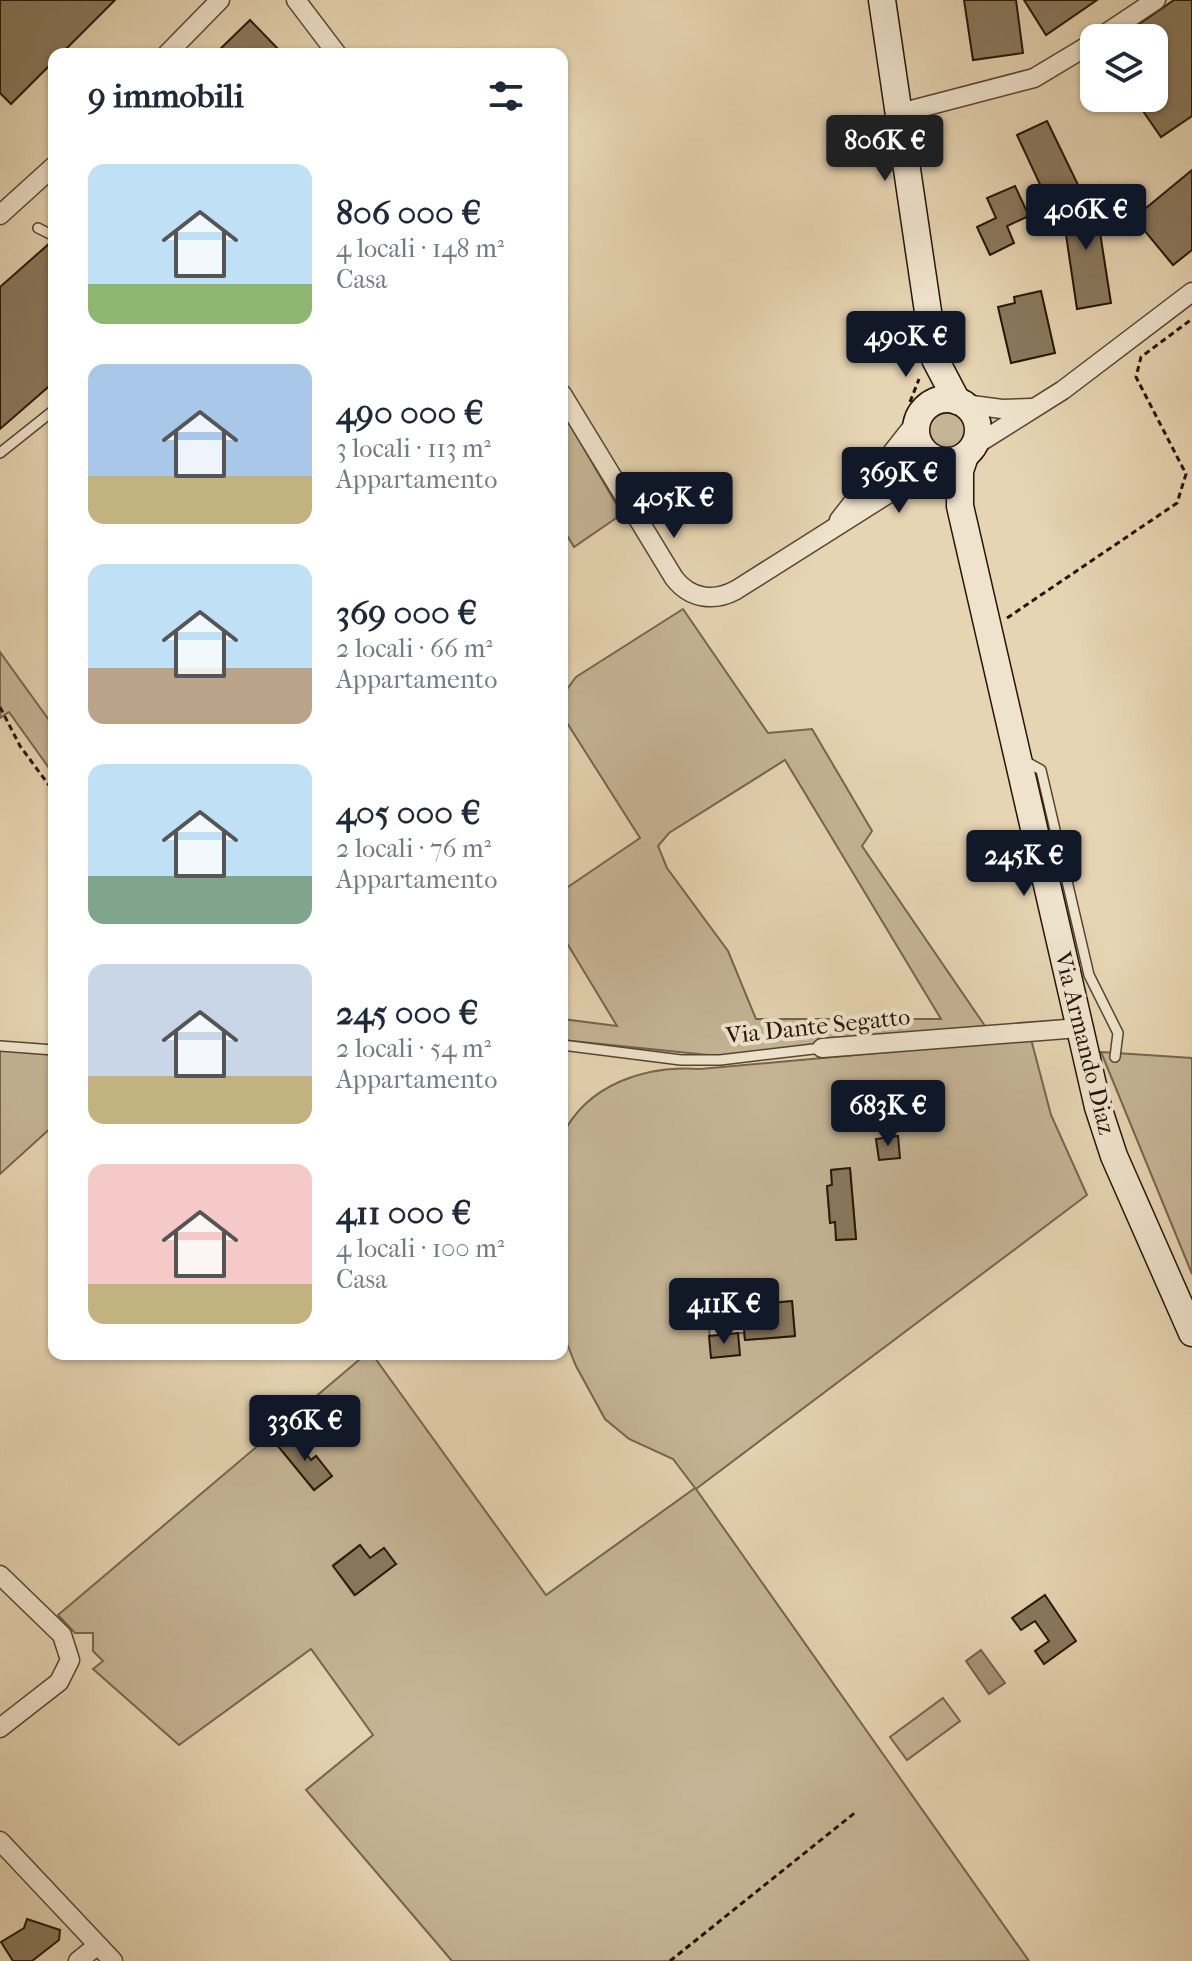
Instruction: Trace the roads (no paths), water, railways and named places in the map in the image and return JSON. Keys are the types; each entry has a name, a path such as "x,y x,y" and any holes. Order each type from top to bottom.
{"street":[{"path":"296,0 333,48"},
{"path":"311,0 315,22"},
{"name":"Via Armando Diaz","path":"882,0 900,113 928,365 916,413 919,441 928,455 960,454"},
{"path":"1120,24 1156,0"},
{"path":"173,48 220,2"},
{"path":"900,113 1034,78 1080,50"},
{"path":"0,215 48,171"},
{"path":"568,404 669,572 689,592 707,598 730,593 831,528 868,509 1034,408 1192,292"},
{"name":"Via Armando Diaz","path":"928,365 976,419 960,454 960,506 1079,1028 1108,1139 1192,1333"},
{"path":"831,528 877,475 916,413 939,400 1002,409 1034,408"},
{"name":"Via Dante Segatto","path":"822,1048 1079,1028"},
{"path":"0,1575 62,1635 70,1660 59,1682 0,1728"},
{"path":"0,1841 113,1961"},
{"path":"78,1961 98,1945"}],"lane":[{"path":"38,228 48,233"},
{"path":"0,453 48,415"},
{"path":"1017,757 1041,770 1089,975 1118,1033 1115,1057"},
{"path":"0,1046 48,1050"},
{"name":"Via Dante Segatto","path":"568,1046 681,1060 720,1060 822,1048"}]}
